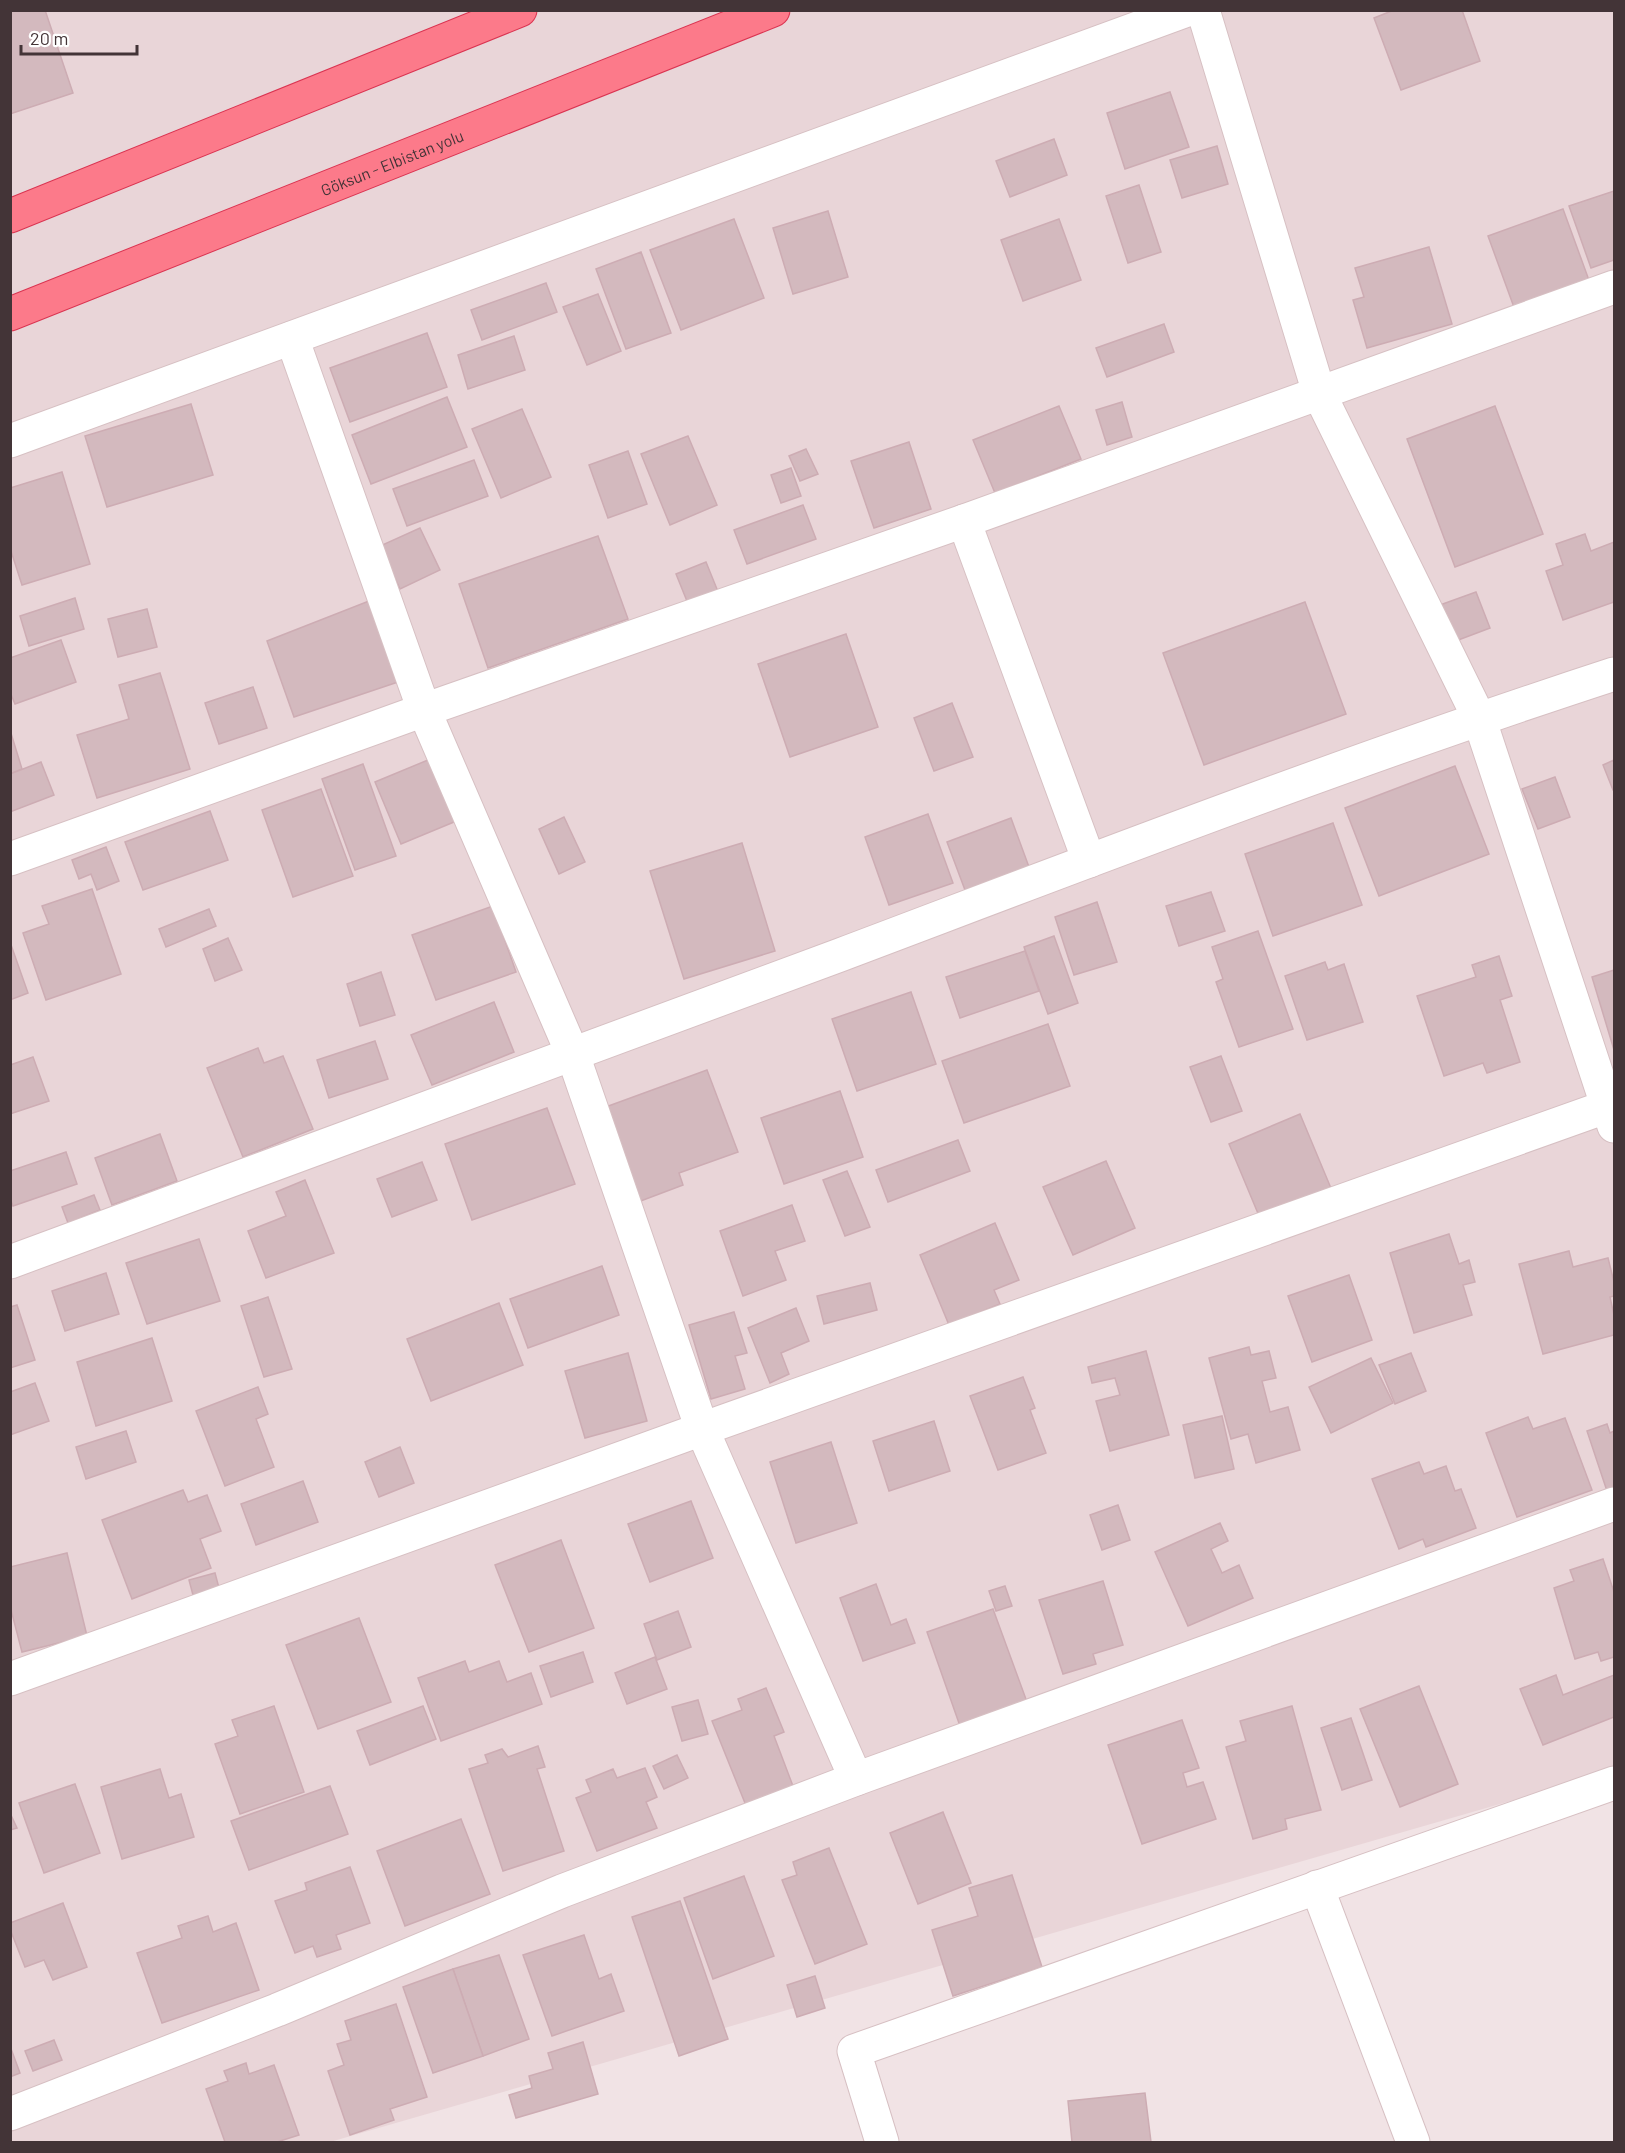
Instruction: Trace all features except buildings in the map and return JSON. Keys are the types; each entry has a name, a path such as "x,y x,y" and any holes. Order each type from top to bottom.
{"highway":[{"path":"10,216 520,10"},
{"name":"Göksun - Elbistan yolu","path":"10,314 773,10"}],"street":[{"path":"10,441 1187,10"},
{"path":"10,1680 702,1429 1612,1113 1479,718 1319,393 1203,10"},
{"path":"10,859 424,710 964,521 1614,287"},
{"path":"292,338 424,710 573,1055 702,1429 856,1779"},
{"path":"964,521 1089,861"},
{"path":"10,1262 1479,718 1614,674"},
{"path":"10,2114 277,2010 562,1891 856,1779 1614,1504"},
{"path":"882,2142 854,2051 1614,1783"},
{"path":"1317,1887 1413,2142"}],"shaded area":[{"path":"11,11 1614,11 1614,1771 330,2142 11,2142"}]}
